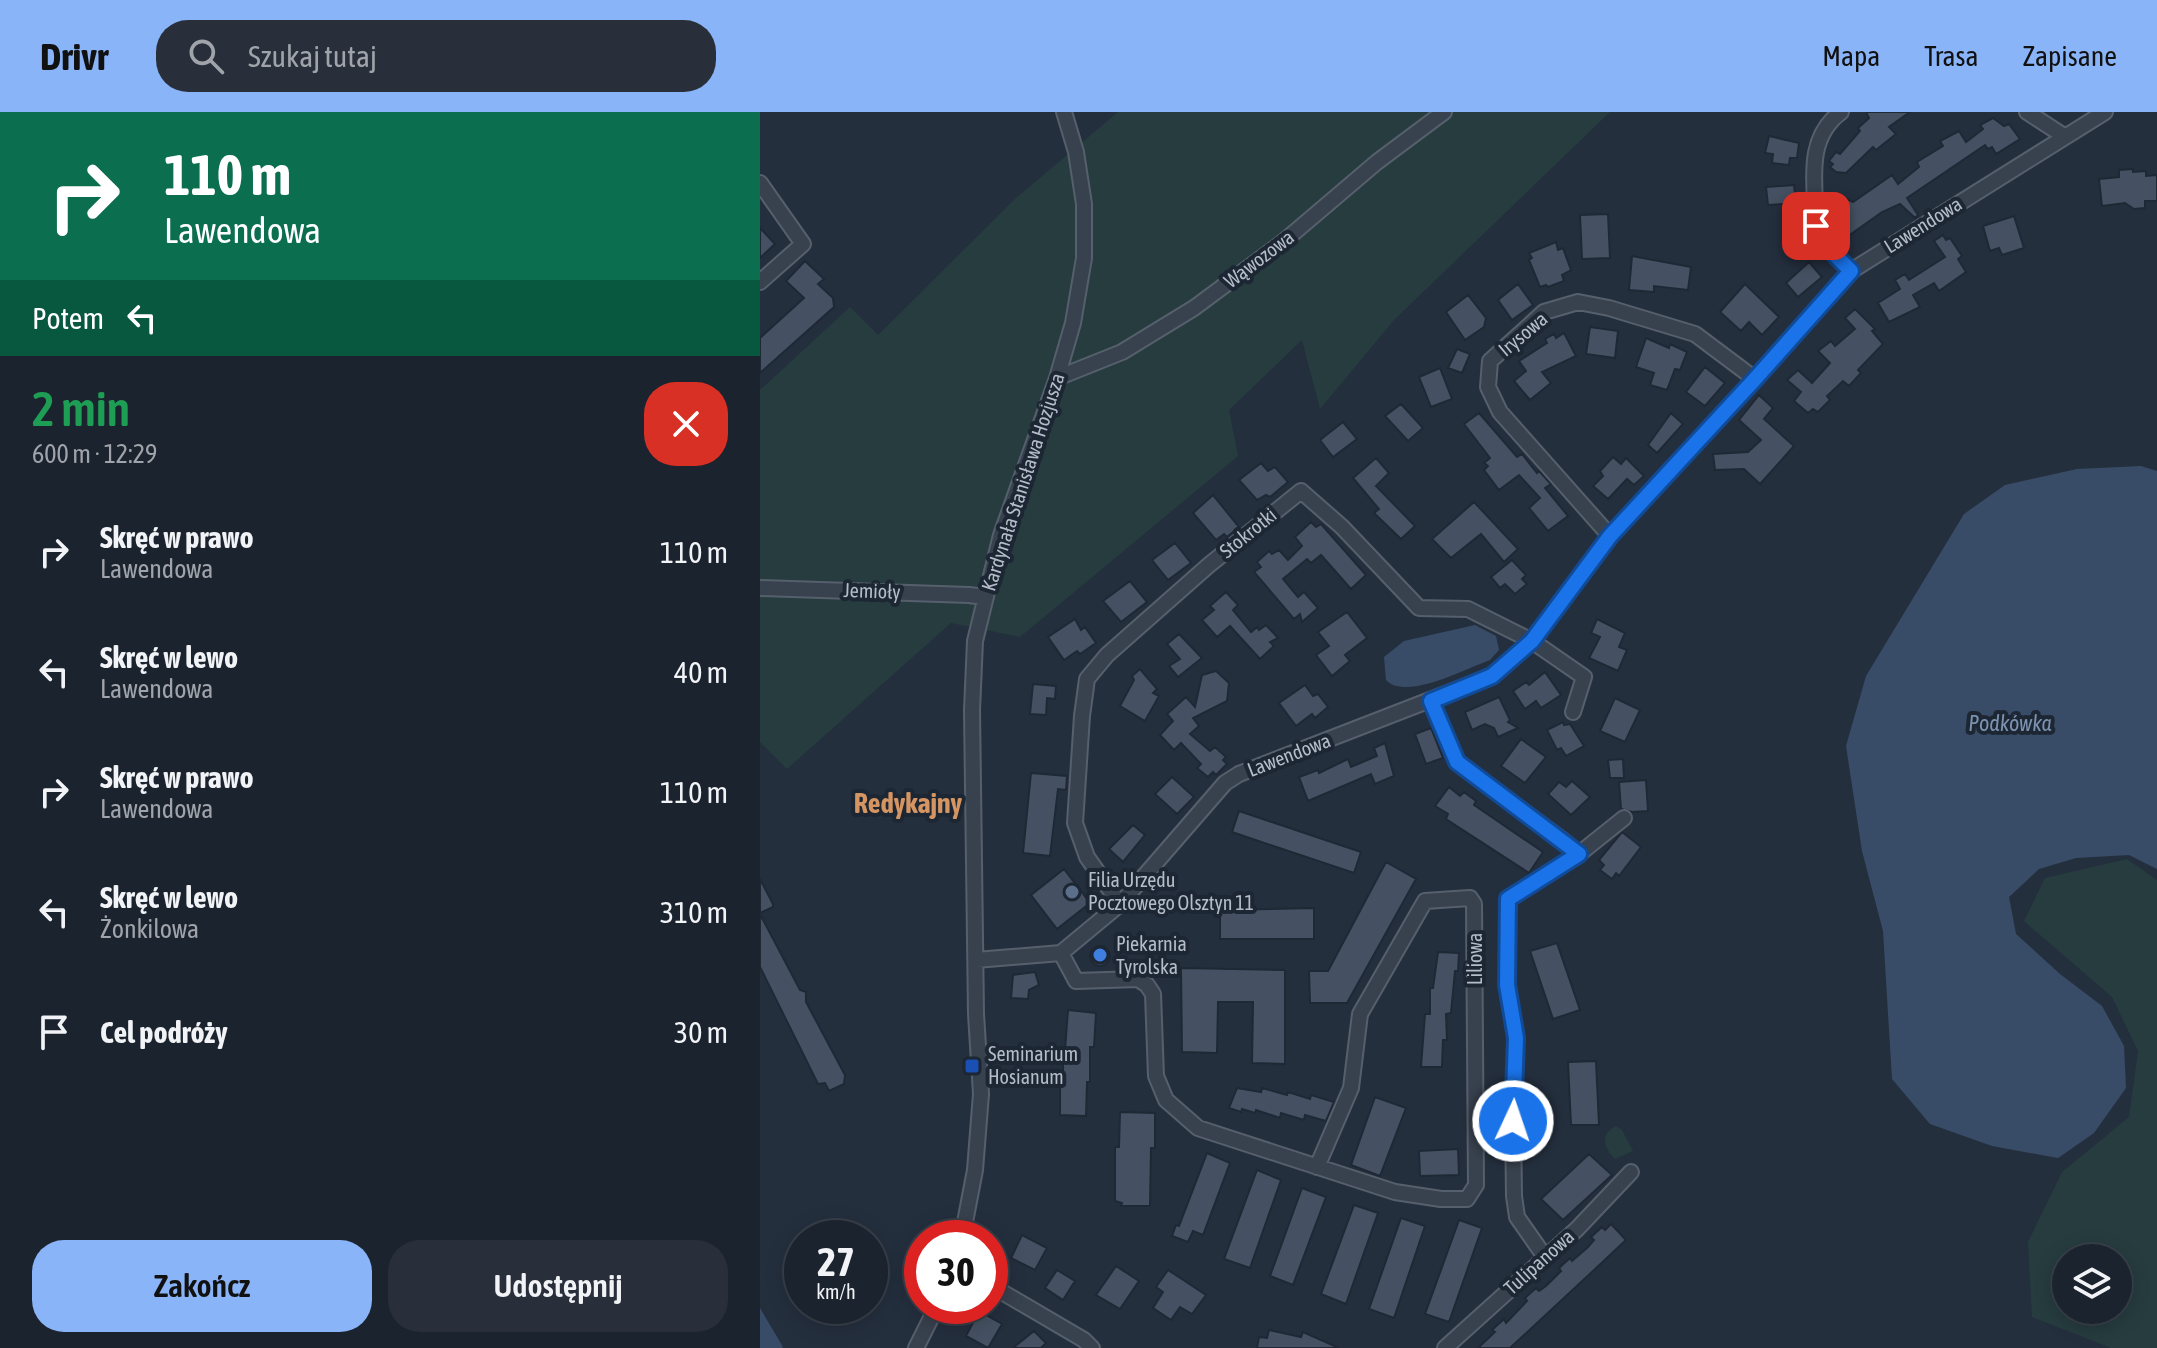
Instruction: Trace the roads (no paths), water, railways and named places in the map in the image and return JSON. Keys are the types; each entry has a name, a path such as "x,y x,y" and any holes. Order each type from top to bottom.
{"street":[{"name":"Kardynała Stanisława Hozjusza","path":"965,1220 975,1170 981,1094 972,710 975,641 1001,535 1057,378 1073,323 1084,258 1084,204 1076,152 1064,112"},
{"name":"Wąwozowa","path":"1057,378 1122,352 1194,308 1283,242 1377,162 1444,112"},
{"path":"1841,112 1834,117 1816,144 1816,226 1829,249 1851,271"},
{"path":"2027,112 2064,136"},
{"name":"Lawendowa","path":"1061,953 1120,904 1225,783 1249,770 1492,676 1532,641 1610,536 1851,271 2105,112"},
{"path":"760,183 803,244 760,282"},
{"name":"Irysowa","path":"1610,536 1500,412 1488,387 1490,361 1544,312 1578,302 1695,334 1755,379"},
{"name":"Stokrotki","path":"1120,904 1087,857 1075,823 1087,679 1107,655 1209,565 1301,491 1342,527 1419,608 1468,609 1532,641 1584,677 1573,712"},
{"name":"Jemioły","path":"760,588 985,597"},
{"path":"1431,701 1457,762 1579,854"},
{"path":"1545,1257 1517,1217 1514,1196 1516,1038 1507,985 1508,899 1579,854 1624,818"},
{"name":"Liliowa","path":"1061,953 1076,981 1138,979 1147,985 1153,994 1156,1076 1166,1100 1198,1128 1317,1167 1395,1192 1441,1199 1467,1199 1476,1185 1474,904 1470,898 1425,901 1360,1014 1351,1088 1317,1167"},
{"path":"976,960 1061,953"},
{"name":"Tulipanowa","path":"1445,1348 1577,1229 1631,1172"},
{"path":"1008,1295 1084,1340 1092,1348"},
{"path":"916,1348 928,1324"}],"water":[{"name":"Podkówka","path":"2141,466 2157,471 2157,869 2129,855 2076,858 2039,869 2009,897 2016,934 2060,974 2102,1006 2124,1046 2126,1088 2094,1133 2058,1158 1992,1146 1930,1124 1892,1079 1883,931 1862,851 1846,746 1866,676 1964,514 2005,485 2077,469"},
{"path":"1475,625 1496,636 1499,650 1490,660 1421,685 1395,686 1386,680 1384,657 1404,641"},
{"path":"760,1308 783,1347 782,1348 760,1348"}],"place":[{"name":"Filia Urzędu Pocztowego Olsztyn 11","path":"1072,892"},
{"name":"Piekarnia Tyrolska","path":"1100,955"},
{"name":"Seminarium Hosianum","path":"972,1066"}],"district":[{"name":"Redykajny","path":"908,803"}]}
